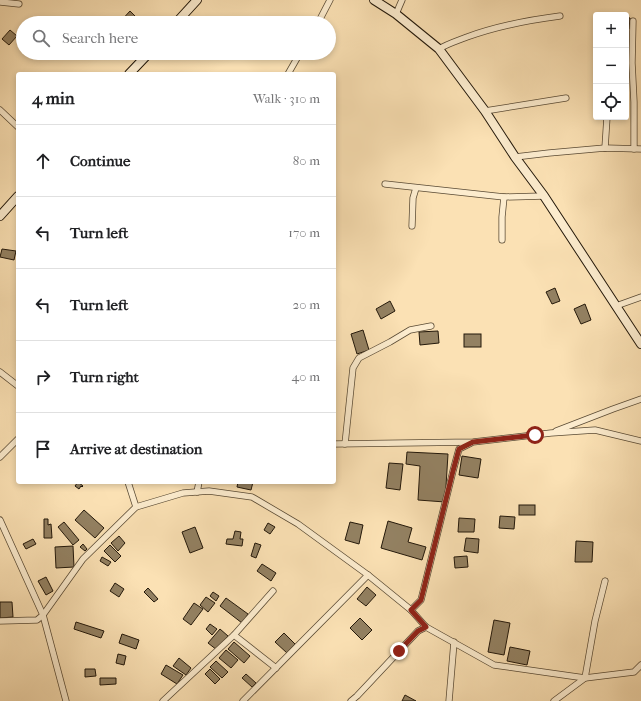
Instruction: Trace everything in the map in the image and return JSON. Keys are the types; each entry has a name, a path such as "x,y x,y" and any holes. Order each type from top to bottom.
{"main road":[{"path":"182,16 197,0"},
{"path":"374,0 396,14 439,49 485,111 515,157 544,196 641,344"},
{"path":"131,72 142,60"},
{"path":"0,216 16,198"}],"street":[{"path":"322,16 330,0"},
{"path":"396,14 402,0"},
{"path":"0,2 19,4"},
{"path":"439,49 483,31 537,19 560,16"},
{"path":"633,21 632,64 634,149"},
{"path":"289,72 296,60"},
{"path":"629,79 633,80"},
{"path":"485,111 566,98"},
{"path":"0,110 16,125"},
{"path":"606,120 606,148"},
{"path":"515,157 606,148 641,149"},
{"path":"385,184 504,198 544,196"},
{"path":"412,226 413,198 416,188"},
{"path":"502,240 504,198"},
{"path":"616,306 641,297"},
{"path":"345,444 353,368 358,358 410,330 431,326"},
{"path":"0,372 16,384"},
{"path":"550,433 613,408 641,399"},
{"path":"336,444 473,442 550,433 595,430 641,441"},
{"path":"0,458 16,441"},
{"path":"411,610 421,600 459,449 473,442"},
{"path":"129,484 136,507"},
{"path":"197,492 199,484"},
{"path":"0,621 37,620 43,615 83,559 136,507 183,493 209,491 252,497 298,524 368,575 411,610 426,627 494,665 585,678 634,672 641,665"},
{"path":"0,520 43,615 66,701"},
{"path":"244,701 368,575"},
{"path":"554,701 585,678 595,621 605,581"},
{"path":"163,701 234,635 273,591"},
{"path":"351,701 418,631 426,627"},
{"path":"234,635 276,668"},
{"path":"449,701 454,642"}],"building":[{"path":"130,11 135,16 125,16"},
{"path":"10,30 16,35 9,45 2,39"},
{"path":"2,249 16,251 14,260 0,257"},
{"path":"555,288 560,301 552,304 546,292"},
{"path":"390,301 395,311 381,319 376,309"},
{"path":"585,304 591,320 581,324 574,309"},
{"path":"363,330 369,350 357,354 351,334"},
{"path":"438,331 439,343 420,345 419,332"},
{"path":"464,334 481,334 481,347 464,347"},
{"path":"407,452 448,454 445,502 418,500 420,466 406,464"},
{"path":"462,456 481,459 478,478 459,475"},
{"path":"389,463 403,464 400,490 386,488"},
{"path":"76,484 80,484 83,486 79,489 75,486"},
{"path":"238,484 252,484 251,490 237,487"},
{"path":"519,505 535,505 535,515 519,515"},
{"path":"84,510 104,528 95,538 75,520"},
{"path":"500,516 515,517 514,529 499,528"},
{"path":"459,518 475,519 474,532 458,532"},
{"path":"44,519 48,519 48,525 51,524 52,538 44,538"},
{"path":"388,521 412,528 408,542 426,547 422,560 381,548"},
{"path":"64,522 79,540 73,545 58,527"},
{"path":"350,522 363,525 359,544 345,540"},
{"path":"268,523 275,527 270,534 264,530"},
{"path":"195,527 203,548 190,553 182,532"},
{"path":"235,531 241,532 240,539 243,539 242,546 226,544 227,539 233,539"},
{"path":"119,536 125,543 118,551 111,543"},
{"path":"466,538 479,539 478,553 464,551"},
{"path":"33,539 36,544 26,549 23,544"},
{"path":"576,541 593,542 592,562 575,562"},
{"path":"255,543 261,545 256,558 251,556"},
{"path":"83,544 87,549 85,551 80,547"},
{"path":"110,545 121,556 115,562 104,551"},
{"path":"73,546 74,567 56,568 55,547"},
{"path":"467,556 468,567 455,568 454,557"},
{"path":"102,557 111,562 108,566 100,561"},
{"path":"262,564 276,573 271,581 257,571"},
{"path":"46,577 53,591 46,595 38,581"},
{"path":"115,583 124,589 119,597 110,591"},
{"path":"367,587 376,595 366,606 357,599"},
{"path":"148,588 158,599 154,602 144,592"},
{"path":"213,592 219,596 216,601 210,596"},
{"path":"206,597 215,603 208,612 200,605"},
{"path":"226,598 248,614 242,623 220,606"},
{"path":"0,602 12,602 13,617 0,618"},
{"path":"194,603 203,609 191,625 183,619"},
{"path":"360,618 372,630 362,640 350,628"},
{"path":"494,620 510,623 504,655 488,652"},
{"path":"76,622 104,631 101,638 74,629"},
{"path":"210,624 217,629 212,635 206,629"},
{"path":"220,629 228,636 217,650 208,643"},
{"path":"284,633 295,644 287,653 275,642"},
{"path":"122,634 139,640 136,649 119,643"},
{"path":"234,642 250,656 244,663 228,649"},
{"path":"510,647 530,651 527,665 507,661"},
{"path":"226,650 238,660 231,668 219,658"},
{"path":"118,654 126,656 124,665 116,663"},
{"path":"179,658 191,668 186,675 173,666"},
{"path":"216,661 228,672 222,678 210,667"},
{"path":"166,665 183,675 177,684 161,674"},
{"path":"85,669 95,669 96,676 85,677"},
{"path":"210,669 220,679 215,684 205,674"},
{"path":"246,674 256,683 252,687 242,678"},
{"path":"100,678 116,678 116,684 100,685"},
{"path":"405,695 416,701 402,701"}],"route":[{"path":"399,651 418,631 426,627 411,610 421,600 459,449 473,442 535,435"}]}
